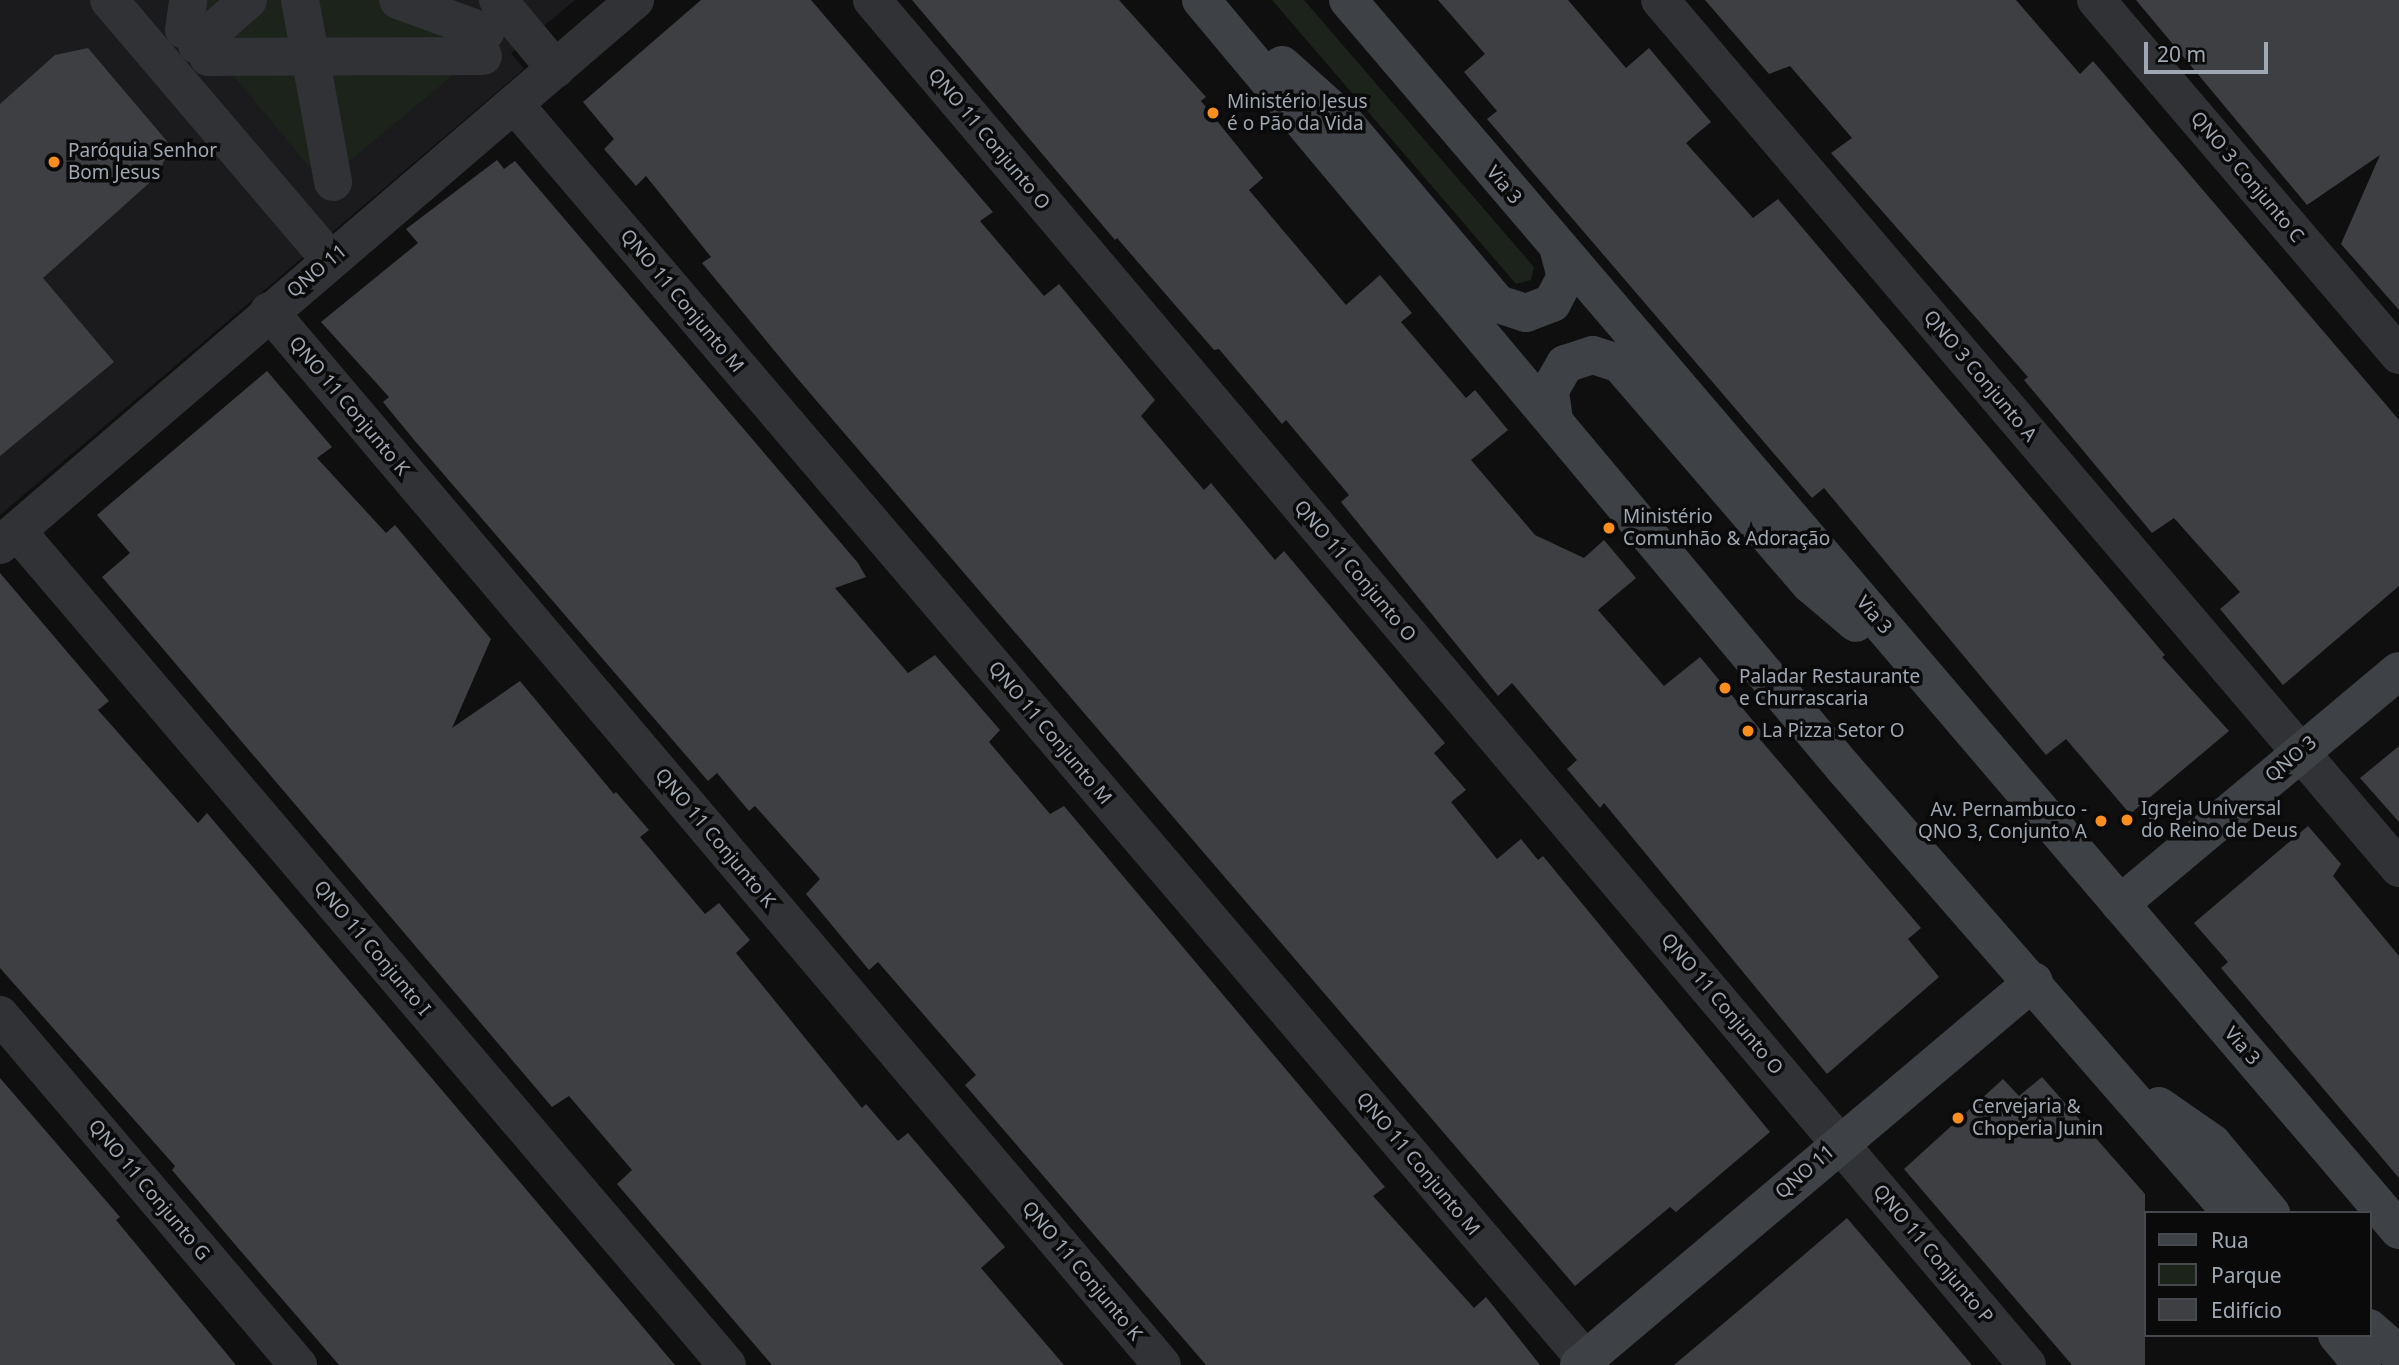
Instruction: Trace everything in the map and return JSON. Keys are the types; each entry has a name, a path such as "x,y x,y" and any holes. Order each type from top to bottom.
{"main road":[{"path":"1201,0 1843,767 2034,981 2230,1211"},
{"path":"1210,0 1339,116 1498,304 1526,313 1552,303 1566,277 1559,250"},
{"name":"Via 3","path":"1348,0 2399,1230"},
{"path":"1554,419 1550,390 1566,364 1593,355 1620,364 1810,584 1953,707"},
{"name":"QNO 3","path":"2120,904 2399,671"},
{"name":"QNO 11","path":"1585,1363 1839,1143 2034,981"},
{"path":"2112,1072 2212,1143 2270,1211"},
{"path":"2371,1330 2399,1354"},
{"path":"2339,1337 2362,1365"}],"street":[{"path":"109,0 330,260"},
{"path":"194,33 248,0"},
{"path":"300,0 333,182"},
{"path":"398,0 489,29 556,69"},
{"name":"QNO 11","path":"8,538 269,311 515,105 635,0"},
{"name":"QNO 11 Conjunto O","path":"872,0 1839,1143"},
{"name":"QNO 3 Conjunto A","path":"1660,0 2399,869"},
{"name":"QNO 3 Conjunto C","path":"2096,0 2399,355"},
{"path":"194,33 312,60 489,29"},
{"name":"QNO 11 Conjunto M","path":"515,105 1585,1363"},
{"name":"QNO 11 Conjunto K","path":"269,311 1162,1365"},
{"name":"QNO 11 Conjunto I","path":"8,538 727,1365"},
{"name":"QNO 11 Conjunto G","path":"0,1015 298,1365"},
{"name":"QNO 11 Conjunto P","path":"1839,1143 2027,1365"}],"shaded area":[{"path":"0,0 575,0 511,53 524,69 0,515"}],"green space":[{"path":"170,0 448,0 487,47 323,183"},
{"path":"1272,0 1304,0 1534,267 1531,280 1516,284"}],"building":[{"path":"701,0 811,0 993,212 980,221 1044,296 1059,284 1155,400 1141,416 1204,490 1211,483 1275,560 1284,551 1445,743 1434,753 1466,790 1451,802 1497,859 1521,839 1538,860 1543,856 1770,1132 1676,1212 1670,1207 1575,1286 797,378 702,263 711,257 646,176 636,186 604,149 614,139 583,102"},
{"path":"912,0 1119,0 1206,97 1201,101 1263,178 1249,190 1346,305 1380,275 1412,313 1401,322 1466,398 1475,390 1508,430 1471,460 1535,535 1584,558 1604,540 1636,578 1598,610 1664,686 1700,657 1764,734 1759,738 1921,928 1908,939 1939,977 1827,1074 1604,803 1600,808 1567,769 1577,760 1512,683 1498,696 1341,502 1349,495 1286,420 1282,424 1219,349 1214,350 1117,238 1115,240"},
{"path":"1438,0 1568,0 1626,68 1649,48 1711,122 1686,143 1753,218 1778,199 2165,655 2162,657 2229,731 2130,814 2066,739 2046,755 1824,488 1812,498 1487,119 1497,111 1464,72 1485,54"},
{"path":"1705,0 2016,0 2080,74 2093,61 2399,420 2399,586 2283,685 2220,609 2240,592 2174,518 2152,533 2024,380 2028,377 1831,153 1852,138 1790,66 1769,74"},
{"path":"2136,0 2399,0 2399,310 2341,244 2380,155 2307,205"},
{"path":"88,48 171,146 157,176 43,278 114,362 0,456 0,104 55,55"},
{"path":"497,160 504,169 515,161 858,563 866,577 835,588 908,673 935,655 1000,730 989,742 1050,814 1064,806 1385,1187 1373,1196 1474,1308 1486,1297 1540,1365 1206,1365 965,1085 976,1075 878,962 869,970 806,894 820,879 755,806 749,811 717,773 708,781 415,441 383,402 389,397 321,322 418,243 406,229"},
{"path":"267,371 332,447 317,458 386,533 395,525 491,639 452,728 520,681 614,794 616,792 649,830 640,837 705,914 719,903 750,940 736,953 862,1108 866,1104 898,1141 908,1133 1005,1247 981,1268 1064,1365 772,1365 617,1184 632,1170 569,1096 552,1107 102,577 130,553 97,515"},
{"path":"0,573 109,701 98,710 198,823 207,813 675,1365 339,1365 238,1248 172,1170 175,1166 0,968"},
{"path":"2399,746 2399,822 2360,778"},
{"path":"2308,826 2341,864 2333,876 2399,956 2399,1178 2221,968 2228,962 2194,923"},
{"path":"2042,1077 2145,1194 2145,1365 2072,1365 1904,1169 2003,1079 2019,1096"},
{"path":"0,1078 120,1217 116,1220 236,1365 0,1365"},
{"path":"1847,1218 1972,1365 1674,1365 1750,1301"}],"place":[{"name":"Ministério Jesus é o Pão da Vida","path":"1213,113"},
{"name":"Paróquia Senhor Bom Jesus","path":"54,162"},
{"name":"Ministério Comunhão & Adoração","path":"1609,528"},
{"name":"Paladar Restaurante e Churrascaria","path":"1725,688"},
{"name":"La Pizza Setor O","path":"1748,731"},
{"name":"Igreja Universal do Reino de Deus","path":"2127,820"},
{"name":"Av. Pernambuco - QNO 3, Conjunto A","path":"2101,821"},
{"name":"Cervejaria & Choperia Junin","path":"1958,1118"}]}
